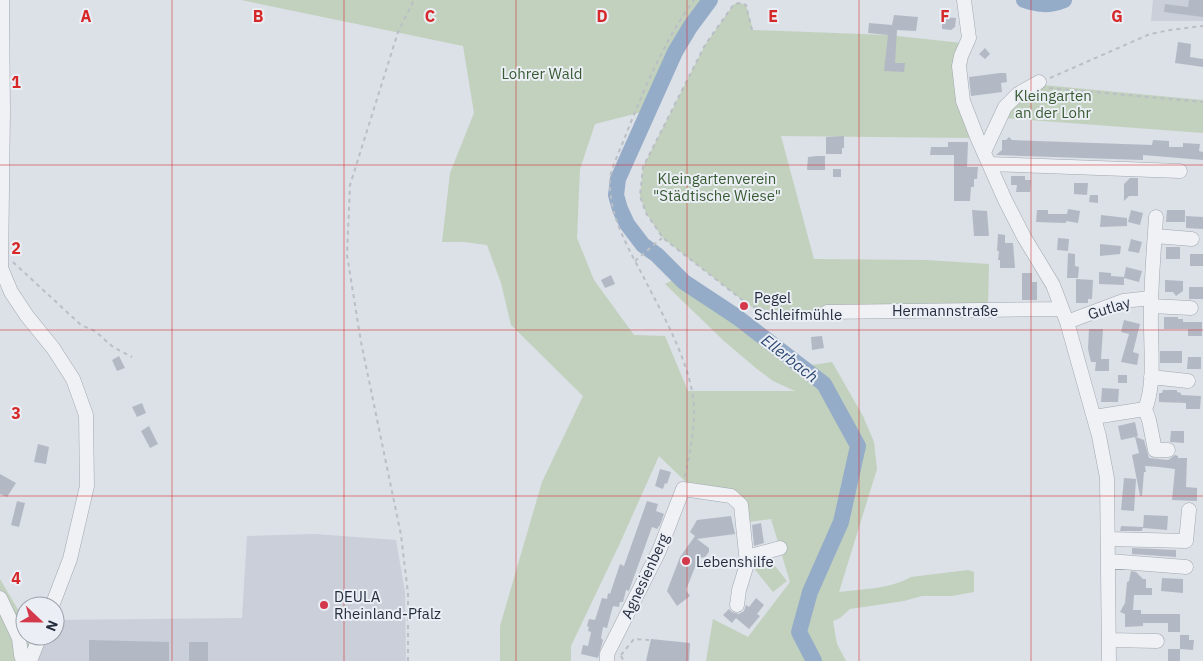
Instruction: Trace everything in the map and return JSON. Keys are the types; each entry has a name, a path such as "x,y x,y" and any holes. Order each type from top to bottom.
{"street":[{"path":"2,0 1,268 11,292 54,348 72,379 86,415 87,486 70,559 56,596"},
{"path":"964,0 969,38 959,66 963,101 1024,238 1053,285 1065,316 1094,417 1106,478 1109,661"},
{"path":"987,158 1005,106 1018,94 1039,82"},
{"path":"987,158 1180,171"},
{"name":"Gutlay","path":"1156,217 1151,302 1151,377 1149,400 1145,409 1155,450 1168,450"},
{"path":"1155,236 1192,239"},
{"name":"Gutlay","path":"1065,316 1123,301 1151,302 1191,308"},
{"name":"Hermannstraße","path":"827,312 1065,316"},
{"path":"1151,377 1188,381"},
{"path":"1094,417 1145,409"},
{"path":"683,489 731,496 741,505 748,557 737,605"},
{"name":"Agnesienberg","path":"608,661 607,654 659,551 683,489"},
{"path":"1108,539 1186,541 1189,510"},
{"path":"748,557 780,548"},
{"path":"1108,561 1186,567"},
{"path":"0,598 18,638 20,655 23,661"},
{"path":"1109,640 1157,640"},
{"path":"30,661 36,646"}],"path":[{"path":"408,661 408,593 401,536 361,342 347,255 350,184 398,32 414,0"},
{"path":"683,489 694,427 692,392 680,352 625,244 613,209 610,180 639,102 682,16 694,0"},
{"path":"752,30 746,5 734,4 705,45 643,166 640,196 646,213 662,238 750,306 794,316 827,312"},
{"path":"1203,26 1150,34 1039,82 1042,87 1203,102"},
{"path":"635,261 662,238"},
{"path":"1,258 12,261 81,325 95,331 112,347 132,357"},
{"path":"621,655 634,639 649,640"}],"shaded area":[{"path":"1153,0 1203,0 1203,21 1151,21"},
{"name":"DEULA Rheinland-Pfalz","path":"315,534 396,540 405,592 406,661 32,661 38,646 65,646 65,620 242,618 247,536"}],"green space":[{"name":"Lohrer Wald","path":"241,0 708,0 676,42 646,111 595,124 580,169 577,238 594,280 634,335 665,336 688,391 795,391 773,381 757,369 724,341 665,284 683,275 732,307 812,365 832,362 863,416 874,442 877,469 839,592 885,586 911,577 968,570 974,572 974,592 952,596 922,596 904,601 850,609 840,618 833,621 837,644 846,661 706,661 713,619 748,637 790,582 771,519 747,522 742,496 687,483 659,456 571,646 571,661 500,661 500,626 542,482 583,396 511,325 501,283 487,245 442,242 450,173 474,113 463,46"},
{"name":"Kleingartenverein \"Städtische Wiese\"","path":"734,4 746,5 753,30 888,35 962,43 972,138 781,136 814,259 926,260 989,264 988,306 824,309 794,316 750,306 663,238 646,213 640,196 643,167 705,45"},
{"name":"Kleingarten an der Lohr","path":"1043,85 1203,100 1203,133 1004,118 1018,100"},
{"path":"766,555 787,581 773,592 752,566"},
{"path":"0,579 15,604 15,646 38,646 32,661 0,661"}],"building":[{"path":"1189,0 1203,0 1203,17 1164,12 1165,4 1188,7"},
{"path":"894,15 918,17 916,31 897,30 895,63 905,63 904,72 884,71 888,35 868,33 869,23 892,25"},
{"path":"945,17 956,18 955,27 951,30 942,29 942,22"},
{"path":"1178,42 1191,44 1190,57 1203,59 1203,67 1175,63"},
{"path":"985,48 990,54 985,59 979,54"},
{"path":"1006,73 1007,82 1001,83 1002,92 971,96 969,77"},
{"path":"844,136 842,154 826,154 826,137"},
{"path":"1009,137 1012,140 1152,145 1153,140 1169,141 1169,147 1183,147 1183,143 1200,144 1199,151 1203,152 1203,160 1143,155 1143,160 996,155 1002,150 1002,140 1006,140"},
{"path":"948,142 968,142 967,167 978,167 977,179 974,179 974,187 971,187 970,201 954,201 954,155 930,155 931,147 948,147"},
{"path":"825,156 825,170 807,170 808,157"},
{"path":"833,169 841,169 841,177 833,177"},
{"path":"1011,176 1025,176 1025,180 1031,180 1030,192 1016,192 1017,185 1011,185"},
{"path":"1130,178 1138,178 1138,196 1129,196 1124,201 1124,184"},
{"path":"1074,183 1088,183 1087,195 1074,194"},
{"path":"1090,195 1098,195 1098,203 1089,202"},
{"path":"1068,209 1080,211 1078,223 1066,221 1066,223 1036,222 1037,210 1048,210 1048,214 1067,214"},
{"path":"972,210 987,211 989,236 974,236"},
{"path":"1131,210 1143,213 1140,225 1128,222"},
{"path":"1167,210 1185,210 1185,222 1166,222"},
{"path":"1101,215 1127,218 1127,226 1100,227"},
{"path":"1186,216 1203,217 1203,229 1186,228"},
{"path":"998,234 1005,235 1005,243 1013,243 1015,268 1000,268 1000,260 998,260 999,251 997,251"},
{"path":"1058,238 1069,239 1068,251 1057,250"},
{"path":"1131,239 1142,242 1139,253 1128,251"},
{"path":"1100,244 1121,246 1120,254 1100,256"},
{"path":"1166,247 1180,247 1180,259 1166,259"},
{"path":"1068,253 1075,254 1075,266 1079,267 1078,278 1067,278"},
{"path":"1190,254 1203,254 1203,266 1190,266"},
{"path":"1126,267 1142,271 1139,282 1124,278 1124,285 1099,284 1099,272 1111,273 1111,276 1124,277"},
{"path":"1022,273 1032,273 1032,282 1037,282 1037,300 1022,300"},
{"path":"611,275 615,284 605,288 601,280"},
{"path":"1076,279 1093,280 1092,299 1088,299 1088,303 1076,303"},
{"path":"1165,280 1183,281 1183,291 1176,296 1173,292 1165,292"},
{"path":"1189,287 1203,287 1203,299 1189,299"},
{"path":"1164,317 1178,317 1178,319 1183,319 1183,322 1202,322 1202,336 1188,336 1188,329 1164,329"},
{"path":"1124,320 1140,324 1133,352 1139,354 1137,365 1121,362 1129,334 1121,332"},
{"path":"1089,329 1103,329 1101,359 1109,359 1109,371 1095,371 1096,362 1091,362 1088,349"},
{"path":"822,336 824,348 812,350 811,337"},
{"path":"1160,351 1182,351 1182,363 1160,363"},
{"path":"119,356 125,368 117,371 112,360"},
{"path":"1188,357 1201,357 1201,369 1187,369"},
{"path":"1118,375 1127,375 1127,383 1118,383"},
{"path":"1102,388 1119,389 1118,402 1101,402"},
{"path":"1163,390 1177,390 1181,395 1201,396 1200,409 1186,409 1186,403 1159,402 1159,393 1162,393"},
{"path":"142,403 146,413 137,417 132,407"},
{"path":"1135,422 1138,436 1136,437 1144,440 1149,458 1168,460 1175,455 1178,458 1187,458 1186,487 1197,488 1197,501 1172,500 1175,469 1159,467 1145,466 1146,472 1144,472 1142,496 1140,496 1132,455 1139,453 1135,437 1121,440 1118,426"},
{"path":"149,426 158,444 150,448 141,431"},
{"path":"1171,431 1184,431 1184,443 1170,442"},
{"path":"38,444 49,447 46,464 34,462"},
{"path":"660,469 671,472 663,489 655,486"},
{"path":"0,474 16,483 7,497 0,494"},
{"path":"1124,478 1136,479 1134,511 1121,510"},
{"path":"17,501 25,503 19,527 11,525"},
{"path":"647,501 658,504 656,511 664,514 660,525 657,529 652,527 629,591 626,590 623,602 620,602 619,607 613,606 607,628 603,627 601,638 603,640 598,658 581,654 583,645 588,646 591,632 588,631 589,627 587,626 589,619 595,620 602,598 607,599 608,593 610,594 620,564 624,566"},
{"path":"1144,515 1168,516 1167,530 1143,528"},
{"name":"Lebenshilfe","path":"731,516 735,534 697,539 709,548 709,552 697,562 686,590 690,596 677,606 667,591 680,557 695,536 690,532 697,520"},
{"path":"761,523 764,543 754,546 752,525"},
{"path":"1121,526 1143,527 1142,531 1120,531"},
{"path":"1132,548 1176,550 1176,557 1132,554"},
{"path":"1131,571 1146,579 1146,588 1152,588 1152,595 1134,595 1133,610 1141,610 1141,614 1180,614 1180,632 1168,632 1168,623 1143,623 1143,626 1125,627 1125,614 1120,612 1125,603 1127,582 1129,581"},
{"path":"1162,578 1183,579 1183,593 1161,591"},
{"path":"756,598 764,605 757,614 760,616 749,629 736,618 732,623 723,615 729,609 739,614 744,611 746,605 749,607"},
{"path":"1180,635 1189,635 1189,640 1194,640 1193,650 1180,649"},
{"path":"651,639 690,643 689,661 646,661"},
{"path":"89,640 169,642 169,661 89,661"},
{"path":"189,642 208,642 208,661 189,661"},
{"path":"1168,649 1180,649 1180,661 1168,661"}],"waterway":[{"name":"Ellerbach","path":"710,0 690,27 675,52 618,179 616,195 627,224 643,245 657,255 684,282 737,317 824,384 858,446 841,522 810,592 799,632 814,661"},
{"path":"1024,0 1044,4 1064,0"}],"place":[{"name":"Pegel Schleifmühle","path":"744,306"},
{"name":"Lebenshilfe","path":"686,561"},
{"name":"DEULA Rheinland-Pfalz","path":"324,605"}]}
